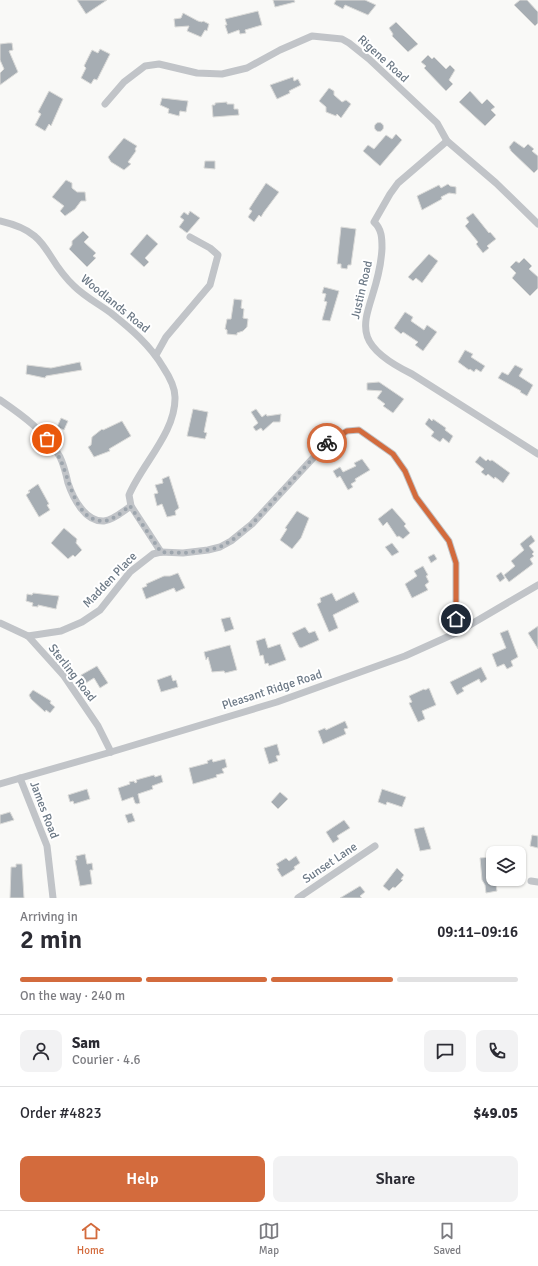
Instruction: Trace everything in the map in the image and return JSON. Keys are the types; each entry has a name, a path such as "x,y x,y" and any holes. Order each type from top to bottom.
{"street":[{"name":"Rigene Road","path":"105,104 124,82 145,66 159,64 197,73 222,74 247,68 280,50 312,36 342,39 349,42 370,59 437,123 447,141 496,183 538,224"},
{"name":"Justin Road","path":"447,141 398,183 374,222 381,232 382,256 376,286 366,317 365,333 373,349 392,364 412,374 538,454"},
{"name":"Woodlands Road","path":"0,221 26,229 43,243 63,275 74,286 141,339 156,355 170,377 174,390 175,403 172,418 166,431 131,490 129,495 130,506"},
{"path":"156,355 166,337 210,285 218,255 210,248 190,237"},
{"path":"0,400 47,439 60,457 69,484 78,504 84,512 92,517 104,521 116,517 130,506 161,552 183,553 208,550 220,547 231,541 252,524 327,443 347,431 359,430 393,454 405,471 416,497 449,541 456,563 456,633"},
{"name":"Madden Place","path":"28,636 61,631 82,622 100,610 130,572 153,554 161,552"},
{"name":"Pleasant Ridge Road","path":"0,784 277,702 405,656 456,633 538,585"},
{"name":"Sterling Road","path":"0,622 28,636 64,676 98,726 111,752"},
{"name":"James Road","path":"20,778 47,846 53,898"},
{"name":"Sunset Lane","path":"298,898 375,846"}],"building":[{"path":"77,0 107,0 86,14"},
{"path":"273,0 294,0 295,2 275,7"},
{"path":"336,0 365,0 376,5 368,15 345,5 343,9 334,4"},
{"path":"520,0 527,0 538,12 538,23 535,26 514,5"},
{"path":"258,11 262,25 245,30 246,33 240,34 239,30 228,34 225,19"},
{"path":"183,13 198,21 203,21 209,24 207,31 205,30 201,37 187,31 189,26 175,27 174,19 181,18"},
{"path":"396,22 418,44 408,52 392,36 393,34 389,28"},
{"path":"12,43 13,50 9,51 18,72 0,85 0,73 4,69 0,60 0,44"},
{"path":"100,49 110,54 97,80 94,79 91,84 81,78 86,68 84,66 92,50 98,53"},
{"path":"428,55 432,59 434,57 446,69 450,65 455,70 449,80 453,84 446,91 424,68 426,66 421,62"},
{"path":"293,77 294,81 298,79 301,85 289,91 290,93 277,99 270,85"},
{"path":"329,88 334,91 334,95 342,102 346,100 351,104 341,118 337,114 336,116 326,112 326,107 319,101"},
{"path":"49,91 63,99 51,126 49,124 45,131 35,125 41,114 38,112"},
{"path":"470,91 482,104 487,99 495,107 491,110 496,115 485,126 459,102"},
{"path":"162,98 188,101 186,112 180,111 179,116 168,113 169,109 160,105"},
{"path":"227,102 227,104 234,104 234,109 238,109 239,115 213,117 212,105 215,105 215,103"},
{"path":"377,123 381,123 383,127 381,131 377,131 375,129 375,125"},
{"path":"396,134 402,140 380,166 363,151 368,145 374,149 386,135 392,139"},
{"path":"124,138 137,146 135,149 136,151 128,162 131,164 124,170 111,162 108,157"},
{"path":"514,141 524,148 528,144 534,149 532,151 538,156 538,169 534,173 511,151 509,147"},
{"path":"205,161 215,161 215,169 204,168"},
{"path":"66,180 72,183 72,188 77,192 85,192 86,201 81,201 75,209 65,216 60,211 64,206 52,197"},
{"path":"266,183 279,192 261,217 259,215 254,222 248,217 252,211 249,209"},
{"path":"448,184 456,187 456,194 449,193 441,197 442,199 422,210 417,196 439,185 441,188"},
{"path":"190,211 200,218 187,233 179,227 184,220 180,217 184,212 188,215"},
{"path":"473,213 489,233 490,232 496,239 487,246 489,248 483,253 476,244 478,242 465,226 469,222 466,218"},
{"path":"341,227 356,229 351,265 348,265 347,269 341,268 341,264 337,264"},
{"path":"83,231 89,237 84,242 96,253 93,256 96,258 87,267 69,249 72,245 72,241"},
{"path":"147,234 158,244 145,258 149,262 144,267 130,254"},
{"path":"429,254 438,261 422,283 416,278 413,281 408,277"},
{"path":"524,258 532,266 529,269 538,277 538,288 530,296 512,278 516,273 510,267 516,261 519,263"},
{"path":"324,287 339,291 330,321 322,320 327,302 324,301 326,294 322,293"},
{"path":"234,299 242,300 241,308 244,309 243,318 248,319 247,327 243,331 237,333 237,335 227,334 227,330 225,329 227,319 231,319"},
{"path":"405,312 413,317 411,321 424,330 427,325 437,332 423,351 415,345 418,342 403,332 401,334 394,328"},
{"path":"465,350 473,354 471,357 485,366 481,372 476,369 474,372 470,369 469,370 458,362"},
{"path":"80,362 82,370 46,376 45,378 26,374 27,365 51,368"},
{"path":"515,365 523,369 519,376 533,385 527,396 498,378 502,372 508,375"},
{"path":"379,382 404,399 393,413 383,406 385,404 377,398 382,391 367,390 367,383"},
{"path":"193,409 208,412 204,432 207,433 205,439 187,436"},
{"path":"256,409 262,417 266,414 267,416 281,414 280,422 273,422 263,431 261,428 256,431 253,427 258,423 251,412"},
{"path":"61,418 68,421 64,430 57,427"},
{"path":"429,418 446,428 445,430 453,436 449,443 443,438 440,442 431,436 434,432 425,424"},
{"path":"122,421 131,436 109,449 110,451 94,457 88,447 91,445 92,437 102,429 103,430"},
{"path":"480,456 486,461 488,459 490,461 492,460 510,473 503,483 495,477 494,479 488,474 486,476 481,472 484,469 475,462"},
{"path":"362,459 370,470 355,479 356,481 351,484 353,487 348,490 340,476 337,478 333,471 340,467 343,472 356,466 354,463"},
{"path":"169,476 179,508 175,511 176,515 167,517 162,504 157,506 154,494 158,493 155,485 163,483 162,479"},
{"path":"38,484 49,504 47,505 50,510 39,517 26,495 30,492 28,491"},
{"path":"392,508 406,524 404,526 410,533 403,539 399,536 397,537 387,522 383,526 378,519"},
{"path":"297,511 309,518 301,538 292,549 280,540 287,529 285,528"},
{"path":"64,528 77,539 76,543 82,550 75,557 73,555 68,559 51,543"},
{"path":"531,535 535,541 529,546 534,552 532,554 534,556 530,559 533,564 509,582 504,575 515,566 511,561 524,550 520,544"},
{"path":"392,543 399,552 392,556 385,547"},
{"path":"434,554 437,559 431,563 428,557"},
{"path":"423,566 428,575 426,576 429,582 425,585 428,590 412,598 405,584 417,576 414,571"},
{"path":"501,572 505,578 500,582 496,576"},
{"path":"178,573 185,588 176,592 174,588 146,599 142,588 147,586 146,584 164,576 170,576"},
{"path":"354,592 359,602 333,615 338,628 329,632 317,604 321,602 320,598 332,593 336,601"},
{"path":"33,593 59,596 56,609 38,605 38,607 32,606 33,603 26,601 27,594 32,595"},
{"path":"230,617 234,629 225,632 221,619"},
{"path":"538,626 538,649 528,633"},
{"path":"305,627 309,633 315,631 319,640 301,648 299,647 292,633"},
{"path":"508,630 518,657 511,661 513,666 507,669 504,664 497,667 492,654 506,648 500,633"},
{"path":"265,638 268,648 280,644 286,660 269,666 268,663 265,664 263,655 260,656 256,641"},
{"path":"230,645 237,670 225,673 224,671 212,672 208,657 206,660 204,652"},
{"path":"97,666 108,683 100,688 94,678 86,683 81,675"},
{"path":"481,667 487,679 481,683 479,679 462,688 464,691 457,695 450,682"},
{"path":"171,675 173,681 176,680 178,687 161,692 157,680"},
{"path":"429,688 436,705 422,711 425,719 418,722 409,703 412,702 409,696"},
{"path":"33,690 51,701 50,703 55,707 50,713 46,710 45,712 31,699 29,695"},
{"path":"345,721 348,728 344,729 346,734 323,744 318,731 325,728 326,730"},
{"path":"277,744 280,755 276,756 278,761 269,764 264,748"},
{"path":"212,759 213,762 225,759 227,767 222,769 224,773 216,775 217,777 193,784 189,768 208,763 207,761"},
{"path":"154,775 155,777 161,775 163,782 152,786 153,789 138,794 140,803 135,803 133,797 122,801 118,788 130,784 129,782 134,781 135,783 137,782 136,780"},
{"path":"87,789 90,799 74,804 73,801 70,802 68,795"},
{"path":"382,789 406,797 402,807 387,802 386,805 378,802"},
{"path":"280,792 288,799 278,809 271,802"},
{"path":"10,812 14,820 0,824 0,815"},
{"path":"132,813 135,821 128,823 125,815"},
{"path":"344,820 350,828 337,836 339,839 333,843 326,832"},
{"path":"424,827 431,849 420,851 414,829"},
{"path":"532,835 538,836 538,848 530,846"},
{"path":"85,854 87,864 92,863 93,870 90,870 92,884 80,886 75,860 77,860 76,856"},
{"path":"296,856 300,863 294,867 295,869 282,877 276,864 286,858 289,861"},
{"path":"486,857 486,886 496,886 497,891 486,893 485,885 482,880 480,858"},
{"path":"16,864 22,864 24,898 10,898 11,867 16,867"},
{"path":"397,868 404,875 401,879 403,880 395,888 393,887 389,891 383,886"},
{"path":"360,886 365,892 360,896 362,898 340,898"}],"way so far":[{"path":"47,439 60,457 69,484 78,504 84,512 92,517 104,521 116,517 130,506 161,552 183,553 208,550 220,547 231,541 252,524 266,507 327,443"}],"route":[{"path":"327,443 347,431 359,430 393,454 405,471 416,497 449,541 456,563 456,619"}]}
